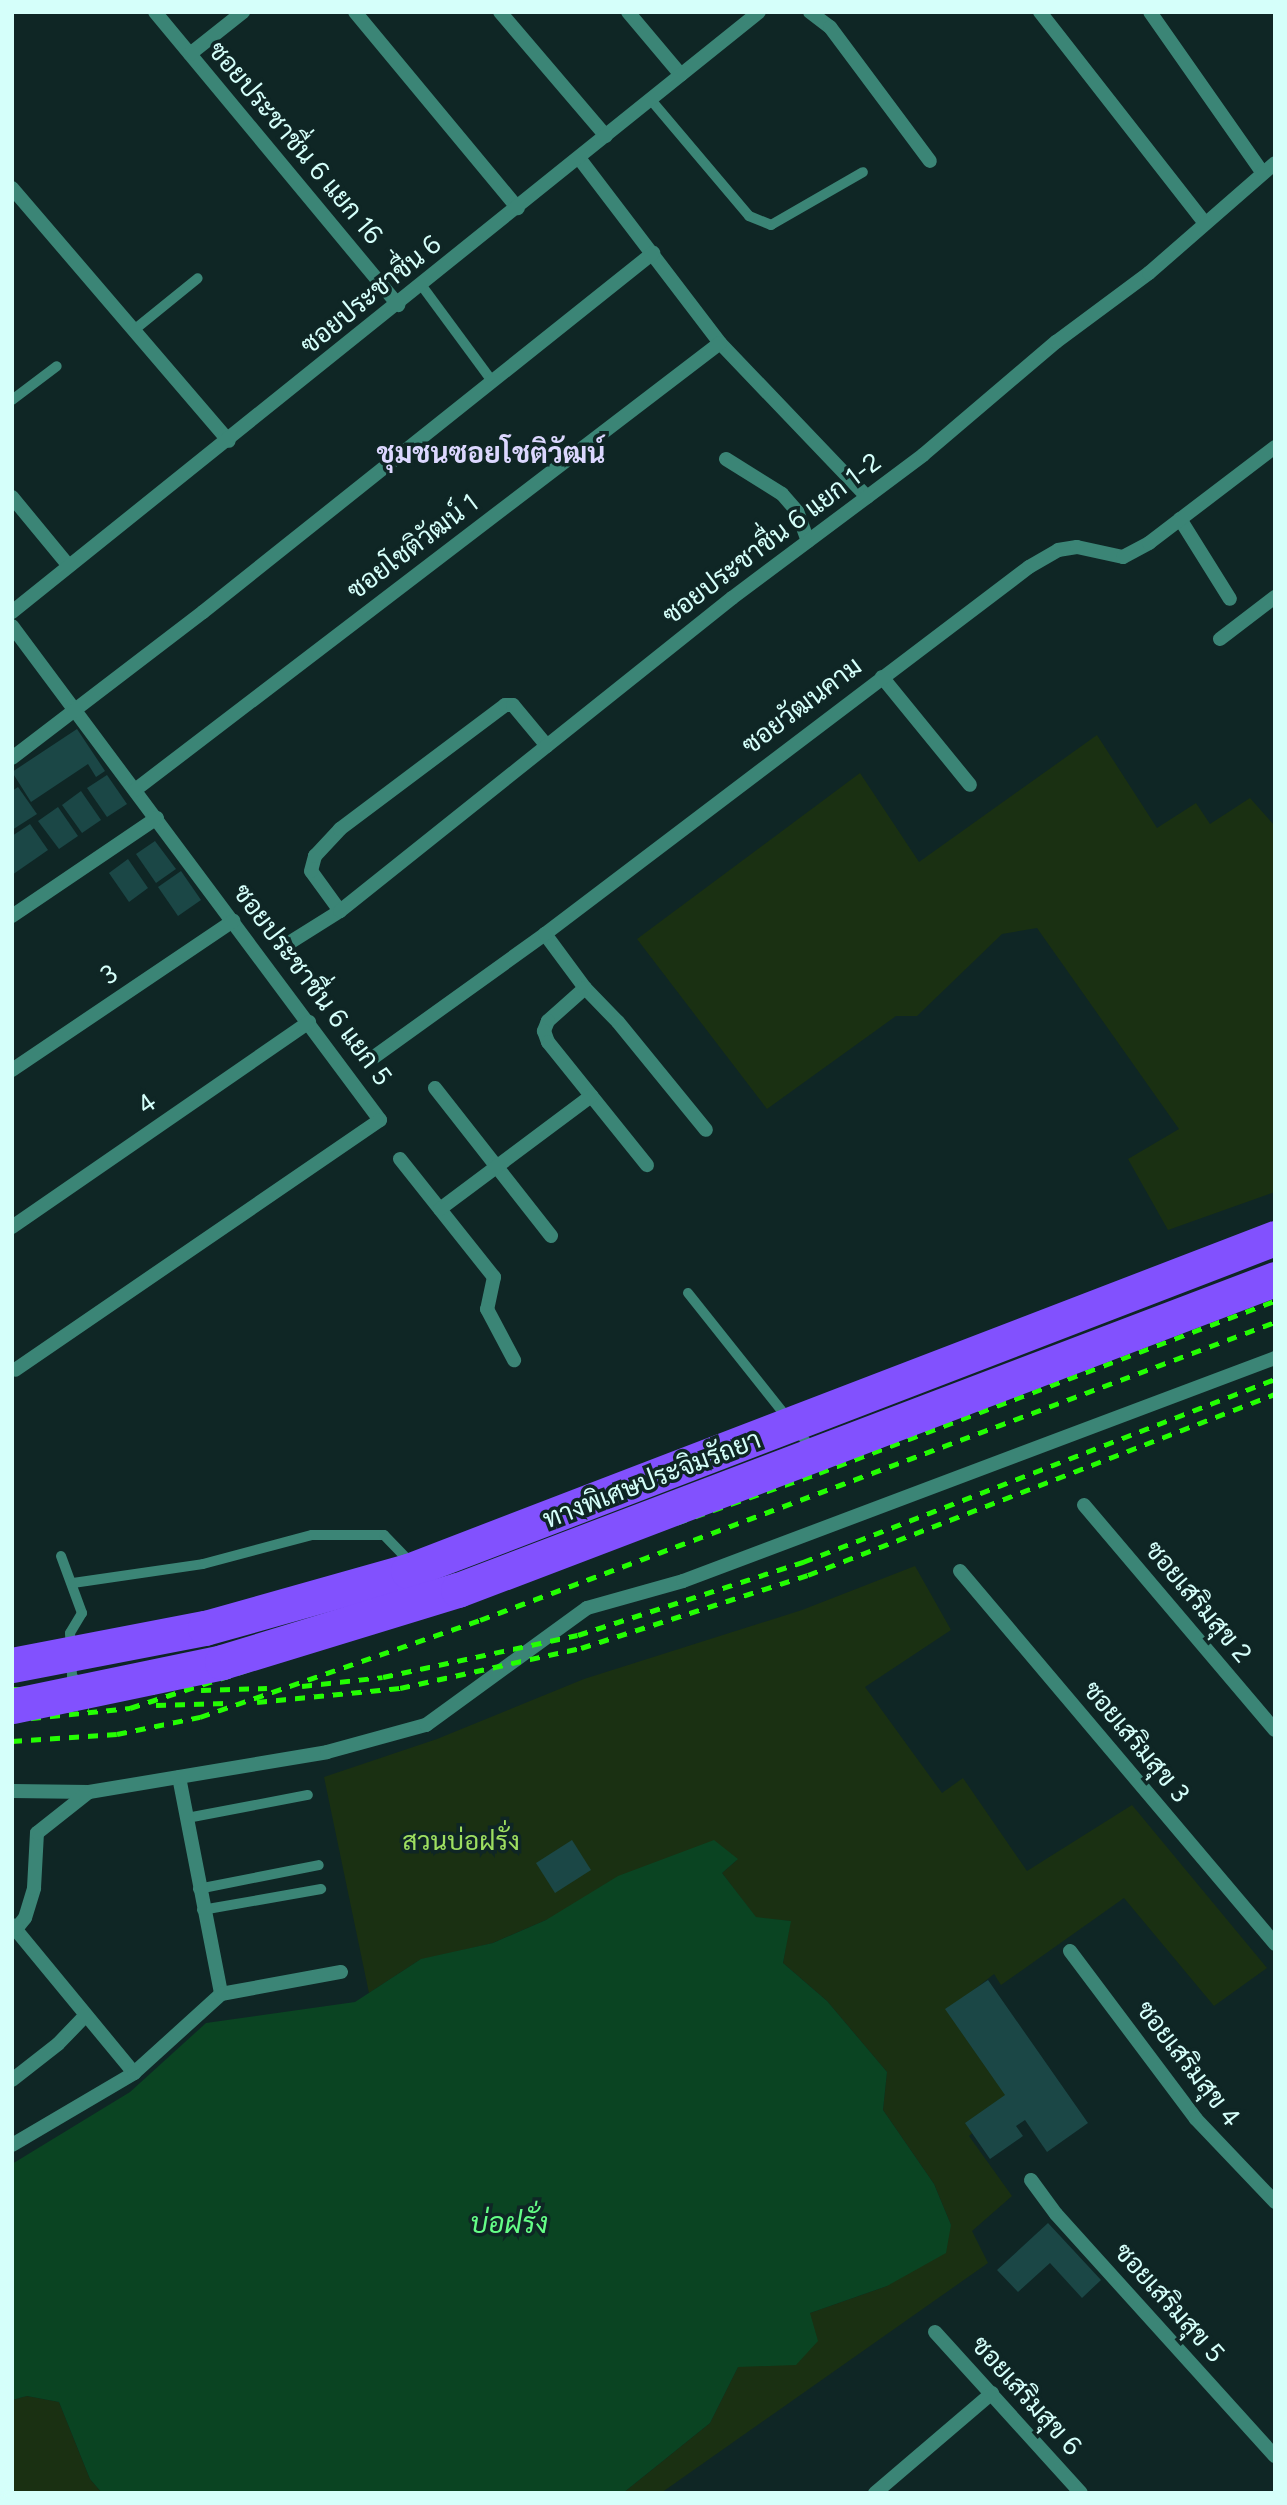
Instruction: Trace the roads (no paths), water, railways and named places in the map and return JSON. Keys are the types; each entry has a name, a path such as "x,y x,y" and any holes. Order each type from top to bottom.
{"highway":[{"name":"ทางพิเศษประจิมรัถยา","path":"12,1665 205,1628 408,1572 1275,1238"},
{"name":"ทางพิเศษประจิมรัถยา","path":"12,1706 222,1662 458,1590 1275,1277"}],"street":[{"name":"ซอยประชาชื่น 6 แยก 16","path":"155,12 398,305"},
{"path":"190,54 243,12"},
{"path":"355,12 518,208"},
{"path":"500,12 606,136"},
{"path":"628,12 681,75"},
{"name":"ซอยประชาชื่น 6","path":"12,612 422,286 759,12"},
{"path":"810,12 830,27 930,161"},
{"path":"1040,12 1204,222"},
{"path":"1150,12 1262,172"},
{"path":"579,158 720,344 867,497"},
{"name":"ซอยประชาชื่น 6 แยก 1-2","path":"289,943 340,911 867,497 1056,342 1149,273 1204,222 1275,163"},
{"path":"12,188 229,441"},
{"path":"12,758 653,253"},
{"name":"ซอยโชติวัฒน์ 1","path":"135,790 720,344"},
{"name":"ซอยวัฒนคาม","path":"374,1057 545,934 882,677 1058,550 1077,547 1123,557 1180,519 1275,447"},
{"path":"726,459 782,494 797,511 808,541"},
{"path":"12,497 68,565"},
{"path":"1180,519 1230,599"},
{"path":"1220,639 1275,597"},
{"name":"ซอยประชาชื่น 6 แยก 5","path":"12,626 379,1115 379,1124 15,1370"},
{"path":"882,677 970,785"},
{"path":"340,911 311,871 315,856 340,829 510,704 547,746"},
{"path":"12,916 157,818"},
{"name":"3","path":"12,1070 233,921"},
{"path":"545,934 585,988 618,1022 706,1130"},
{"path":"585,988 548,1021 544,1031 591,1096 647,1165"},
{"name":"4","path":"12,1227 309,1022"},
{"path":"435,1088 551,1237"},
{"path":"440,1209 591,1096"},
{"path":"400,1159 494,1277 486,1309 514,1360"},
{"path":"12,1791 89,1792 327,1752 426,1725 587,1608 683,1581 1275,1358"},
{"name":"ซอยเสริมสุข 2","path":"1084,1505 1275,1730"},
{"name":"ซอยเสริมสุข 3","path":"960,1571 1275,1944"},
{"path":"179,1777 202,1910 221,1994"},
{"path":"89,1792 37,1833 34,1888 25,1918 14,1927 134,2073"},
{"name":"ซอยเสริมสุข 4","path":"1070,1951 1196,2119 1275,2202"},
{"path":"12,2145 134,2073 221,1994 341,1972"},
{"path":"12,2080 58,2045 85,2016"},
{"name":"ซอยเสริมสุข 5","path":"1031,2180 1056,2214 1275,2456"},
{"name":"ซอยเสริมสุข 6","path":"935,2332 1081,2493"},
{"path":"875,2493 992,2393"}],"lane":[{"path":"652,100 749,216 771,225 863,172"},
{"path":"134,330 198,278"},
{"path":"422,286 492,381"},
{"path":"12,400 57,366"},
{"path":"671,1523 819,1458 1275,1277"},
{"path":"688,1293 819,1458"},
{"path":"73,1583 203,1564 312,1535 384,1535 421,1574"},
{"path":"61,1556 82,1613 70,1633 72,1676 97,1697 237,1668 447,1604 621,1542"},
{"path":"430,1584 447,1604"},
{"path":"187,1818 308,1795"},
{"path":"198,1889 319,1865"},
{"path":"202,1910 321,1889"}],"water":[{"name":"บ่อฝรั่ง","path":"714,1840 738,1859 722,1873 756,1917 791,1921 783,1963 827,2001 887,2072 883,2110 934,2184 951,2225 946,2253 887,2286 810,2313 818,2341 796,2365 738,2367 710,2423 623,2493 102,2493 90,2479 59,2402 27,2396 12,2400 12,2164 130,2092 206,2023 355,2002 421,1959 493,1943 546,1920 618,1876"}],"railway":[{"path":"12,1720 130,1708 247,1670 440,1594 659,1529 819,1473 1275,1301"},
{"path":"12,1741 117,1734 200,1717 480,1620 1275,1322"},
{"path":"302,1686 383,1677 578,1635 803,1562 1275,1379"},
{"path":"257,1702 400,1688 581,1648 808,1575 1275,1394"},
{"path":"201,1690 267,1688"},
{"path":"12,1689 163,1692"},
{"path":"12,1702 89,1707"},
{"path":"156,1705 226,1703"}],"district":[{"name":"ชุมชนซอยโชติวัฒน์","path":"491,453"}],"park label":[{"name":"สวนบ่อฝรั่ง","path":"461,1842"}]}
